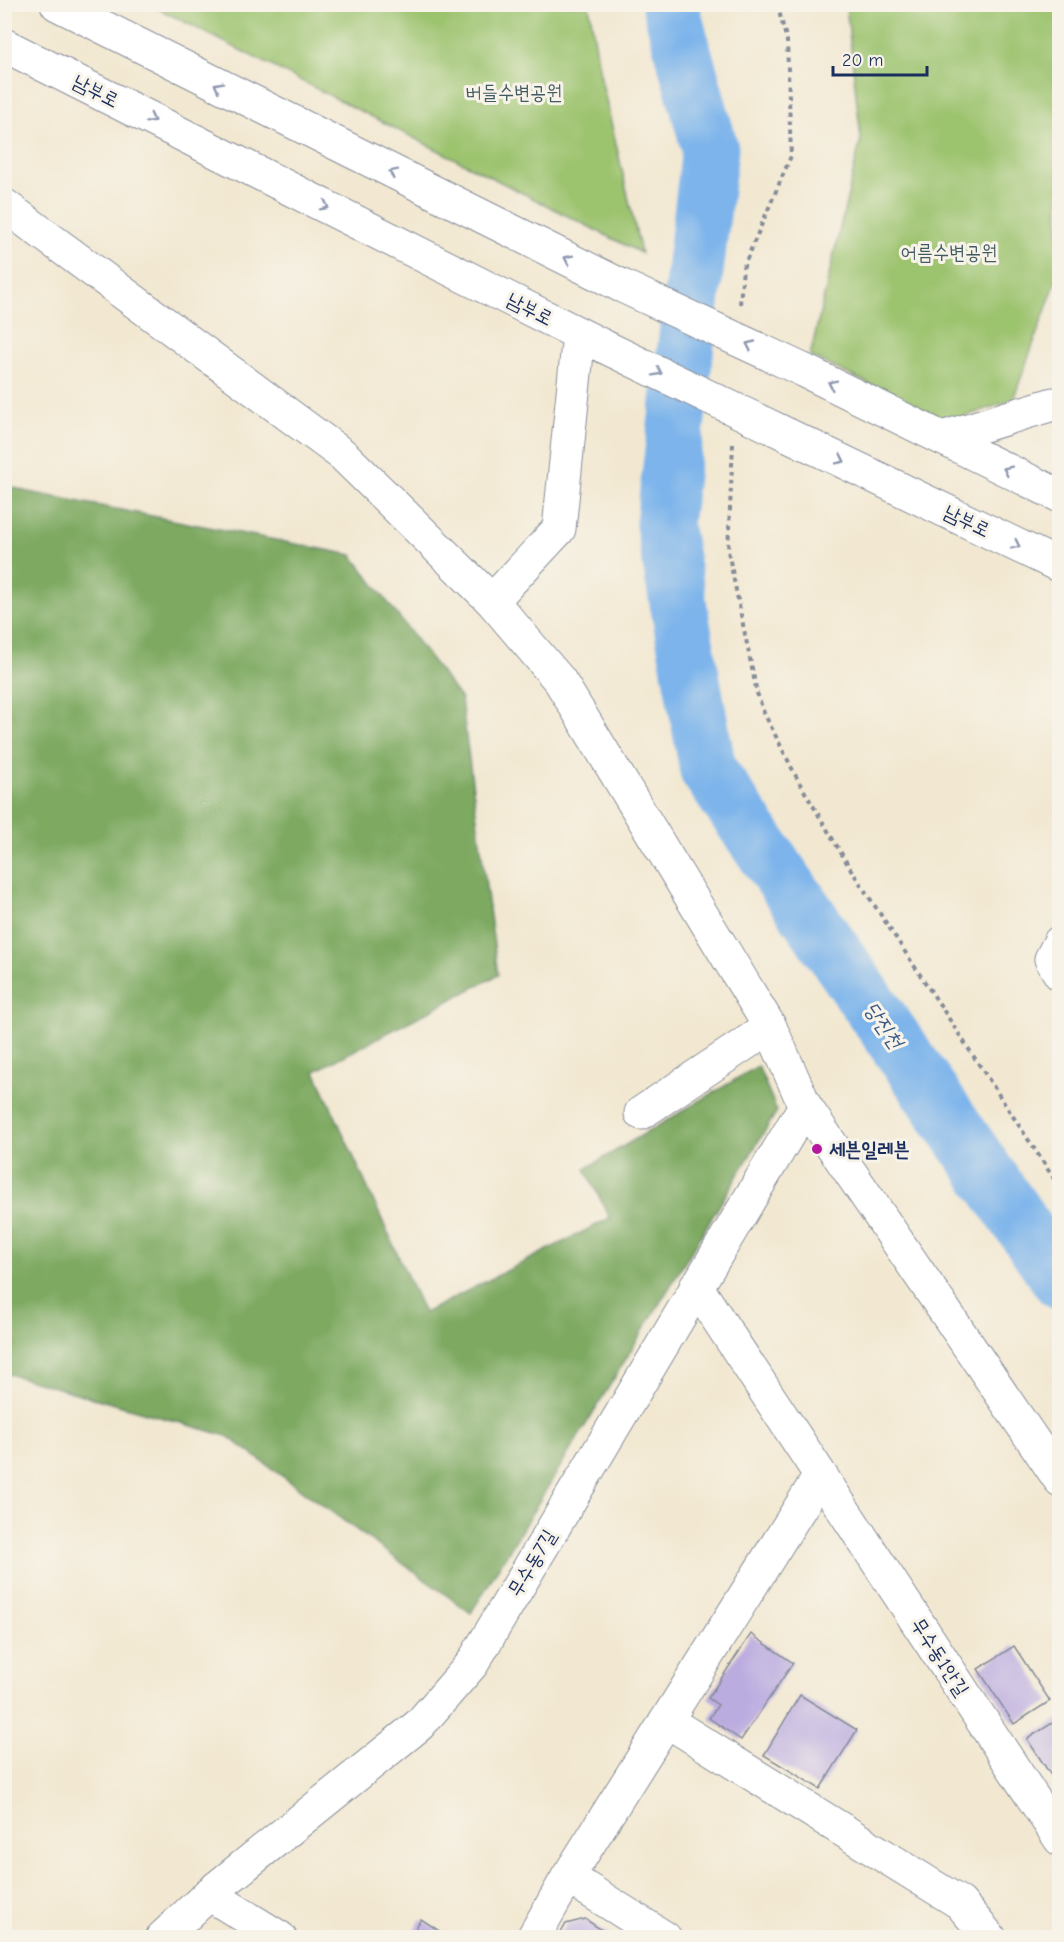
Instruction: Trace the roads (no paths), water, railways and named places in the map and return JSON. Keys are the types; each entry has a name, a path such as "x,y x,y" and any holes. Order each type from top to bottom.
{"street":[{"path":"57,4 620,285 803,370 1059,496"},
{"name":"남부로","path":"4,45 592,340 1059,566"},
{"path":"4,205 343,455 492,601 560,681 770,1027 805,1106 1059,1480"},
{"path":"492,601 559,529 592,340"},
{"path":"942,438 1057,405"},
{"path":"1059,942 1051,959 1059,974"},
{"path":"641,1113 770,1027"},
{"name":"무수동7길","path":"162,1938 209,1894 419,1725 472,1664 805,1106"},
{"name":"무수동1안길","path":"696,1286 1059,1839"},
{"path":"533,1938 568,1877 820,1476"},
{"path":"667,1720 960,1903 990,1938"},
{"path":"568,1877 665,1938"},
{"path":"209,1894 280,1938"}],"waterway":[{"name":"당진천","path":"670,4 710,149 664,524 708,770 1060,1280"}],"place":[{"name":"세븐일레븐","path":"817,1149"}],"park label":[{"name":"버들수변공원","path":"514,92"},
{"name":"어름수변공원","path":"949,252"}]}
